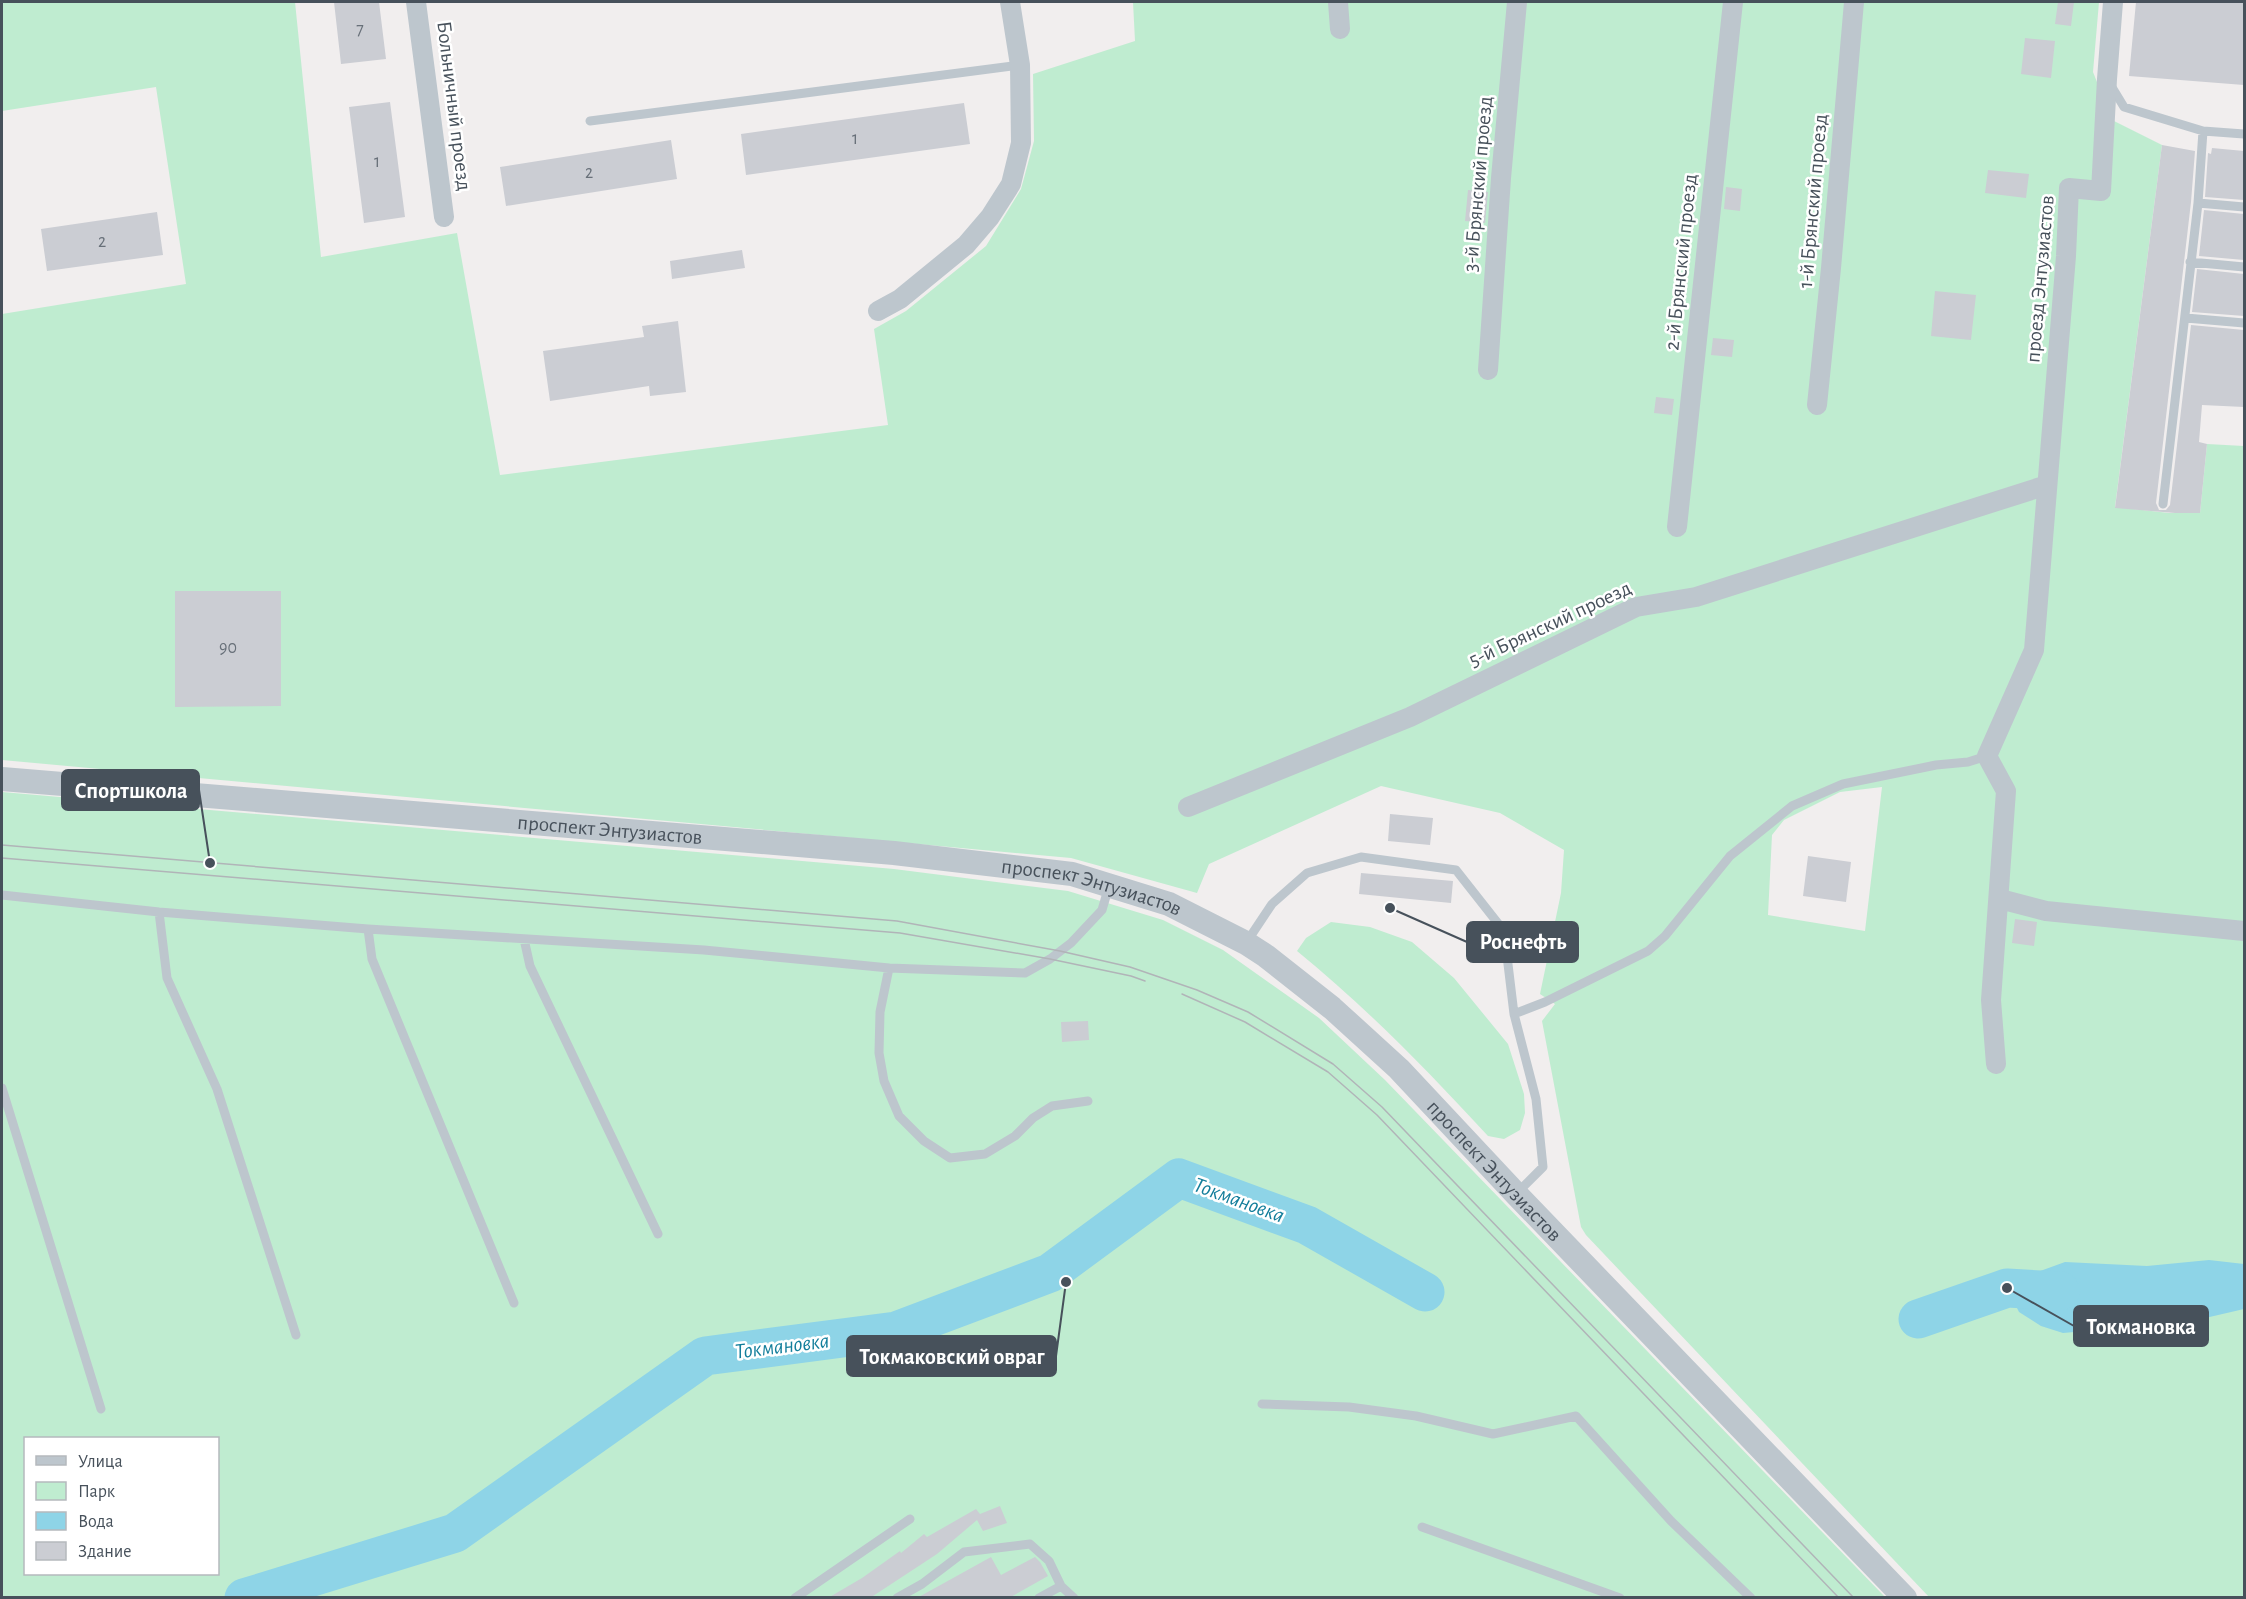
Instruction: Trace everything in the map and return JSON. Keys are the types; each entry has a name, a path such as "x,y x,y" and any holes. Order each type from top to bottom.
{"street":[{"name":"Больничный проезд","path":"416,2 444,217"},
{"path":"878,311 900,299 966,245 990,217 1011,184 1021,143 1020,65 1010,2"},
{"path":"1338,2 1340,29"},
{"name":"3-й Брянский проезд","path":"1488,370 1501,178 1517,2"},
{"name":"2-й Брянский проезд","path":"1677,527 1733,2"},
{"name":"1-й Брянский проезд","path":"1817,405 1854,2"},
{"name":"проезд Энтузиастов","path":"2047,485 2066,256 2069,188 2102,191 2113,2"},
{"path":"1996,1064 1991,1000 2006,791 1987,756 2034,650 2047,485"},
{"name":"5-й Брянский проезд","path":"1188,807 1410,717 1636,607 1696,597 2047,485"},
{"name":"проспект Энтузиастов","path":"2,779 894,853 1072,874 1169,904 1246,943 1266,956 1332,1008 1399,1069 1516,1194 1905,1598"},
{"path":"2000,899 2046,911 2244,931"}],"lane":[{"path":"590,121 1020,65"},
{"path":"2107,79 2124,107 2203,131 2244,134"},
{"path":"2163,504 2186,318 2203,131"},
{"path":"2198,203 2244,207"},
{"path":"2190,262 2244,267"},
{"path":"2186,318 2244,323"},
{"path":"1514,1014 1545,1002 1648,951 1665,936 1730,856 1792,806 1843,784 1936,765 1968,762 1987,756"},
{"path":"1246,943 1272,904 1307,873 1361,857 1456,870 1504,931 1514,1014 1536,1099 1543,1167 1516,1194"},
{"path":"2,895 159,912 368,929 704,950 889,968 1025,973 1050,959 1071,943 1102,910 1109,885"},
{"path":"159,912 167,978 218,1089 296,1335"},
{"path":"368,929 372,959 514,1303"},
{"path":"524,939 530,966 658,1234"},
{"path":"889,968 880,1022 879,1053 884,1081 899,1116 924,1142 950,1158 985,1154 1016,1137 1033,1118 1052,1106 1088,1101"},
{"path":"2,1088 101,1408"},
{"path":"1262,1404 1349,1407 1416,1416 1493,1434 1576,1416 1671,1521 1751,1598"},
{"path":"795,1598 910,1519"},
{"path":"1422,1527 1620,1598"},
{"path":"897,1598 922,1584 964,1552 1030,1544 1049,1561 1061,1586 1074,1598"},
{"path":"1039,1598 1061,1586"}],"green space":[{"path":"2,2 295,2 321,257 457,233 500,475 888,425 874,329 906,311 986,246 1021,189 1034,141 1033,74 1135,41 1133,2 2099,2 2093,72 2112,120 2162,145 2115,507 2169,513 2200,513 2207,444 2244,446 2244,1597 1929,1597 1586,1235 1581,1227 1542,1021 1555,1004 1540,994 1561,893 1564,850 1500,813 1381,786 1209,864 1197,893 1071,858 2,760 2,314 186,284 156,87 2,111","holes":["1882,787 1865,931 1768,915 1772,835 1784,820 1840,792"]},
{"path":"2,792 894,869 1068,891 1163,920 1223,950 1319,1018 1385,1080 1885,1597 2,1597"},
{"path":"1331,922 1370,927 1412,942 1454,978 1508,1044 1524,1094 1525,1113 1520,1130 1504,1139 1488,1136 1396,1040 1297,951 1306,938"}],"water":[{"path":"2209,1260 2244,1264 2244,1309 2188,1322 2063,1333 2041,1326 2019,1312 2007,1288 2012,1277 2032,1274 2065,1262 2147,1266"}],"building":[{"path":"334,2 379,2 386,59 341,64"},
{"path":"2058,2 2074,2 2071,26 2055,24"},
{"path":"2136,2 2244,2 2244,85 2129,76"},
{"path":"2025,38 2055,41 2051,78 2021,74"},
{"path":"390,102 405,217 364,223 349,107"},
{"path":"964,103 970,144 746,175 741,134"},
{"path":"671,140 677,179 506,206 500,167"},
{"path":"2162,145 2195,151 2156,503 2159,510 2166,510 2170,505 2191,325 2244,330 2244,407 2202,405 2199,442 2207,444 2200,513 2115,508"},
{"path":"2212,148 2244,151 2244,200 2205,197 2208,153 2211,154"},
{"path":"1988,170 2029,174 2026,198 1985,193"},
{"path":"1726,187 1742,189 1740,211 1724,209"},
{"path":"1468,190 1488,192 1485,223 1465,221"},
{"path":"2204,210 2244,214 2244,260 2199,256"},
{"path":"157,212 163,255 47,271 41,229"},
{"path":"742,250 745,268 672,279 670,261"},
{"path":"2197,269 2244,274 2244,316 2192,312"},
{"path":"1935,291 1976,295 1971,340 1931,336"},
{"path":"678,321 686,392 650,396 649,386 550,401 543,351 644,337 642,326"},
{"path":"1713,338 1734,340 1732,357 1711,355"},
{"path":"1656,397 1674,399 1672,415 1654,413"},
{"path":"175,591 281,591 281,706 175,707"},
{"path":"1390,814 1433,818 1430,845 1388,841"},
{"path":"1808,856 1851,862 1846,902 1803,896"},
{"path":"1361,873 1453,881 1451,903 1359,894"},
{"path":"2015,919 2037,922 2034,946 2012,943"},
{"path":"1088,1021 1089,1040 1062,1042 1061,1022"},
{"path":"1000,1506 1007,1523 983,1531 977,1520 937,1554 870,1598 828,1598 862,1578 900,1551 901,1553 924,1534 927,1537 976,1509 980,1514"},
{"path":"991,1557 1001,1575 1035,1557 1048,1576 1009,1598 917,1598"}],"waterway":[{"name":"Токмановка","path":"244,1598 455,1533 705,1356 896,1331 1050,1273 1179,1178 1307,1225 1425,1292"},
{"name":"Токмановка","path":"1918,1319 2007,1288 2060,1291"}],"tram line":[{"path":"2,845 897,921 1060,951 1130,967 1197,990 1248,1012 1333,1064 1382,1107 1854,1598"},
{"path":"2,858 900,933 1050,959 1145,981"},
{"path":"1182,994 1245,1022 1328,1072 1377,1115 1839,1598"}],"place":[{"name":"Спортшкола","path":"210,863"},
{"name":"Роснефть","path":"1390,908"},
{"name":"Токмаковский овраг","path":"1066,1282"},
{"name":"Токмановка","path":"2007,1288"}]}
